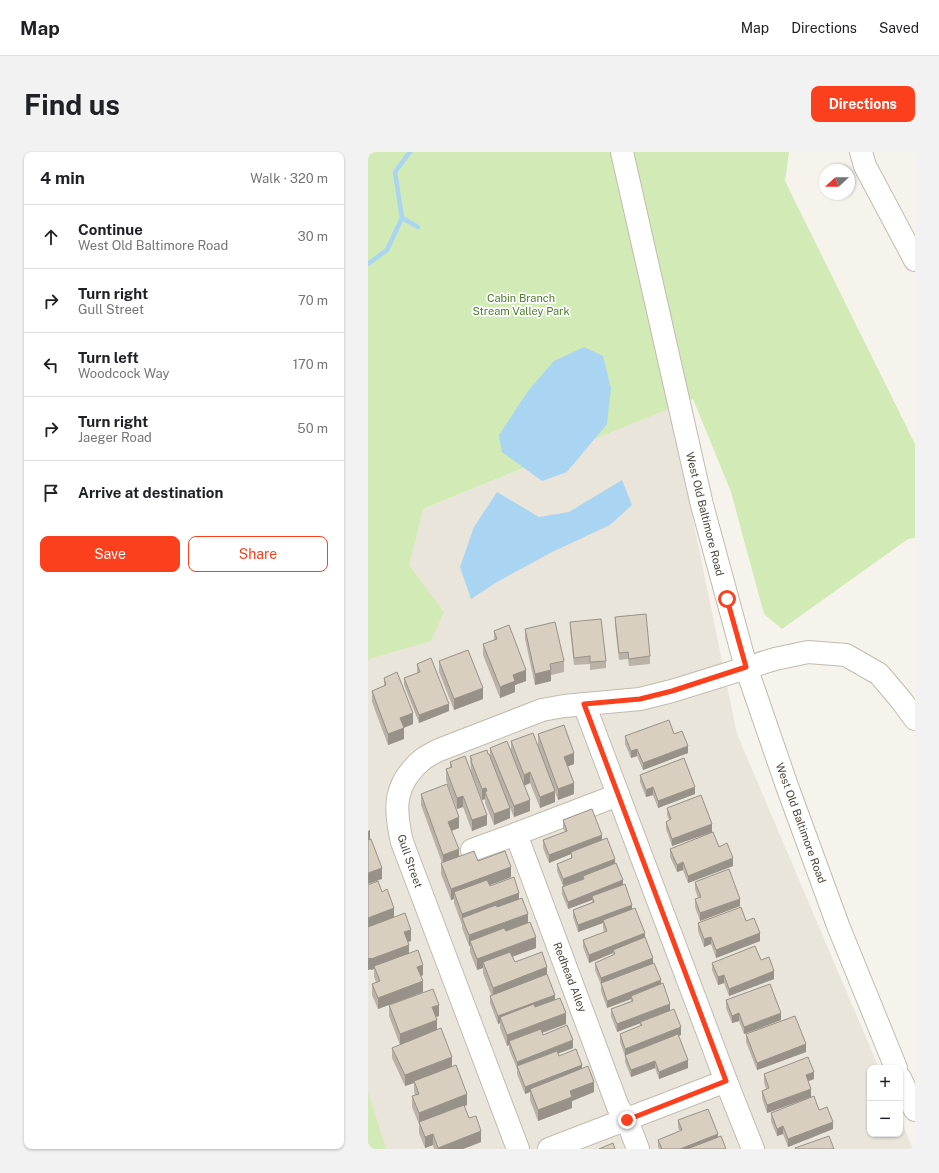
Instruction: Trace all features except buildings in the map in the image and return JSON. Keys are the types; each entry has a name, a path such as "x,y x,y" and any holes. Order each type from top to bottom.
{"street":[{"name":"West Old Baltimore Road","path":"622,152 702,505 746,667 839,928 899,1065"},
{"path":"861,152 865,166 915,260"},
{"name":"Gull Street","path":"518,1149 402,842 398,827 397,798 402,784 411,771 423,759 439,750 542,710 564,706 640,699 672,691 746,667 808,652 846,655 879,674 902,700 915,719"},
{"path":"584,704 753,1149"},
{"path":"472,850 618,796"},
{"name":"Redhead Alley","path":"516,834 618,1107 627,1120 638,1149"},
{"name":"West Old Baltimore Road","path":"903,1075 915,1110"},
{"path":"549,1149 726,1081"}],"shaded area":[{"path":"670,408 737,734 878,1065 867,1065 867,1137 903,1137 903,1125 913,1149 368,1149 368,662 374,636 368,532"}],"green space":[{"name":"Cabin Branch Stream Valley Park","path":"368,152 789,152 785,181 915,444 915,538 908,539 782,629 764,614 731,492 693,399 423,509 409,565 444,612 431,641 369,659 368,662"},
{"path":"368,1092 386,1149 368,1149"}],"water":[{"path":"584,347 603,356 611,388 607,424 567,472 542,481 502,452 499,435 528,391 554,361"},
{"path":"622,480 632,505 610,525 552,552 497,582 471,599 460,567 474,527 497,492 539,517 569,512"}],"waterway":[{"path":"368,264 387,250 402,218 395,172 410,152"},
{"path":"402,218 418,227"}],"route":[{"path":"627,1120 726,1081 584,704 640,699 672,691 746,667 727,599"}]}
